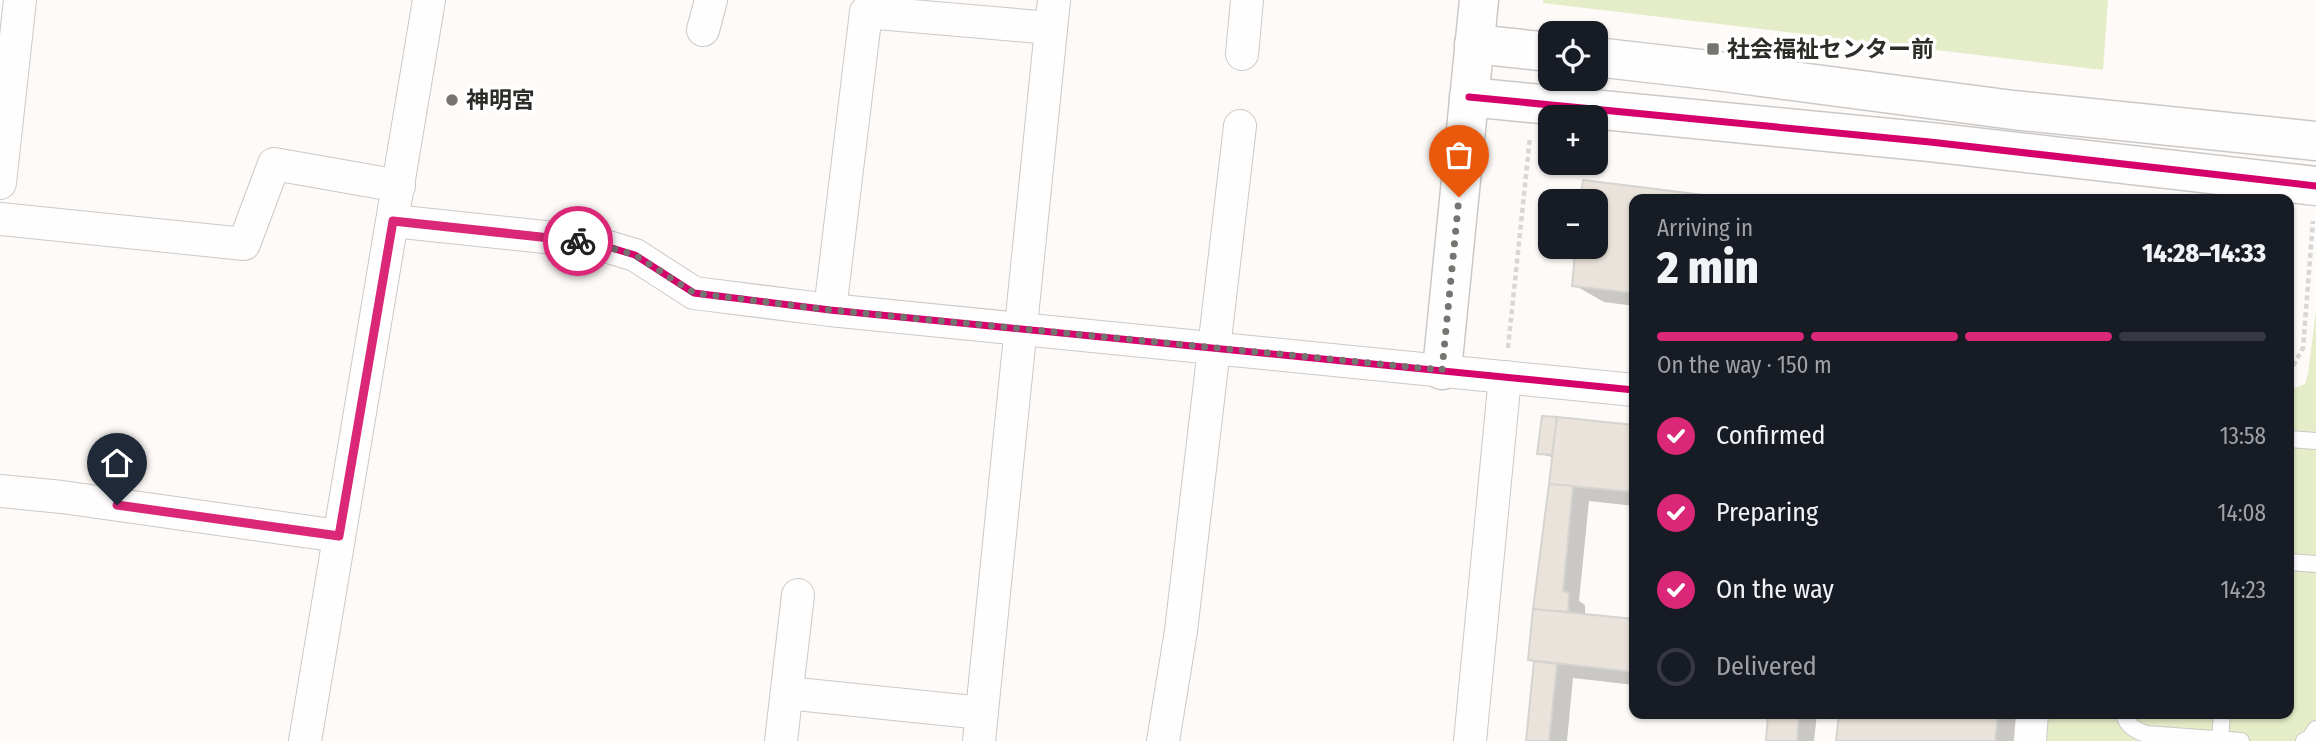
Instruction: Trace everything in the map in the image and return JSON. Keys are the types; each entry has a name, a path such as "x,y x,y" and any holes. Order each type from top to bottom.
{"street":[{"path":"0,183 8,37 20,0"},
{"path":"305,741 429,0"},
{"path":"1242,54 1247,0"},
{"path":"1442,370 1479,0"},
{"path":"787,693 980,727 1053,14 866,12 830,310"},
{"path":"1474,44 1538,51"},
{"path":"1608,58 2013,110 2316,141"},
{"path":"1469,97 1930,142 2269,194"},
{"path":"1163,741 1181,631 1240,126"},
{"path":"0,219 244,244 274,164 399,186"},
{"path":"2294,198 2315,201"},
{"path":"393,221 592,242 635,255 694,293 1020,330 1629,389"},
{"path":"1471,741 1505,377"},
{"path":"0,491 62,497 339,536"},
{"path":"781,741 798,595"},
{"path":"2030,741 2032,719"}],"lane":[{"path":"2294,439 2316,441"},
{"path":"2294,562 2316,564"},
{"path":"2125,719 2133,729 2146,734 2241,741"},
{"path":"2220,739 2222,719"},
{"path":"2304,741 2316,729"}],"path":[{"path":"1505,377 1531,134"},
{"path":"2294,364 2303,348 2315,201"}],"green space":[{"path":"1543,0 2108,0 2103,70 1543,3"},
{"path":"2316,311 2316,741 2042,741 2044,719 2294,719 2294,388 2305,384"}],"building":[{"path":"1583,180 1696,194 1629,194 1629,292 1572,286 1574,259 1608,259 1608,189 1582,189"},
{"path":"1542,416 1557,417 1552,455 1537,454"},
{"path":"1557,417 1629,424 1629,492 1549,484"},
{"path":"1549,484 1573,486 1563,591 1569,593 1568,612 1533,609"},
{"path":"1533,609 1629,619 1629,671 1528,660"},
{"path":"1534,661 1557,664 1549,741 1526,741"},
{"path":"1768,719 1799,719 1797,741 1766,741"},
{"path":"1838,719 1997,719 1995,741 1836,741"}],"cycle path":[{"path":"1469,97 1930,142 2316,186"},
{"path":"393,221 592,242 635,255 694,293 830,310 1629,390"}],"way so far":[{"path":"578,241 592,242 635,255 694,293 1020,330 1442,370 1459,197"}],"place":[{"name":"社会福祉センター前","path":"1713,49"},
{"name":"神明宮","path":"452,100"}],"route":[{"path":"117,505 339,536 393,221 578,241"}]}
